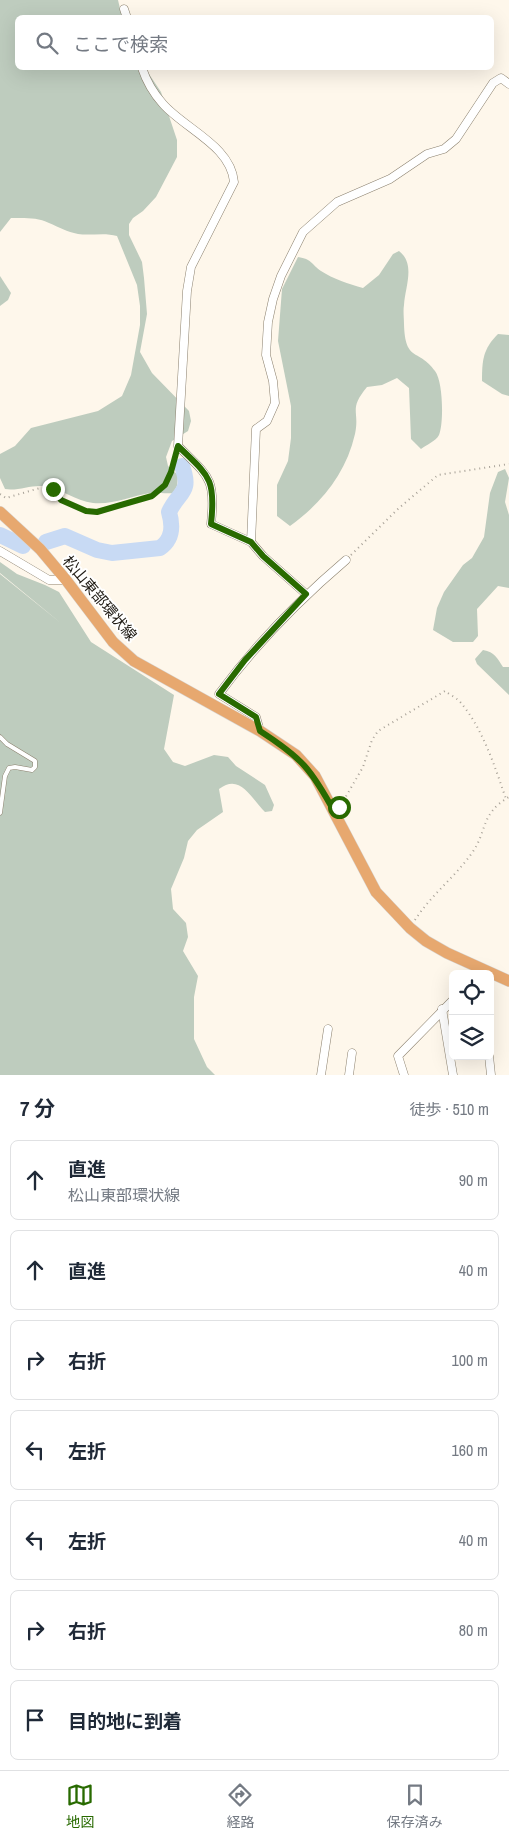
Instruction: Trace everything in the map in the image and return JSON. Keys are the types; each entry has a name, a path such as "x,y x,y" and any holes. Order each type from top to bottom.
{"main road":[{"name":"松山東部環状線","path":"0,512 40,549 113,642 134,660 260,731 296,755 315,776 376,892 410,928 426,941 477,970"},
{"name":"松山東部環状線","path":"494,979 509,981"}],"street":[{"path":"124,9 126,15"},
{"path":"143,70 162,104 218,150 228,161 233,173 234,182 192,267 190,275 187,291 178,446 210,480 214,498 211,524 251,542 263,556 306,594"},
{"path":"251,542 256,429 267,421 275,403 273,381 266,355 268,322 281,276 303,232 336,202 390,179 426,154 444,149 456,139 493,83 501,78 509,84"},
{"path":"0,551 49,580 66,580"},
{"path":"260,731 256,717 219,694 245,660 306,594 346,560"},
{"path":"404,1075 398,1056 449,1003"},
{"path":"442,1009 454,1075"},
{"path":"321,1075 328,1029"},
{"path":"349,1075 352,1053"},
{"path":"489,1060 491,1075"}],"lane":[{"path":"0,737 7,744 36,761 35,767 32,770 9,768 5,776 0,813"}],"path":[{"path":"0,494 6,498 40,488 53,489 61,500 86,511 97,512 152,496 165,485 171,472 178,446"},
{"path":"346,560 399,508 438,475 509,464"},
{"path":"335,813 363,767 372,740 378,730 444,691 460,702 475,727 508,798 498,802 485,821 472,852 425,903 410,928"}],"green space":[{"path":"0,0 118,0 122,15 15,15 15,70 146,70 161,92 177,140 177,157 156,197 129,224 129,235 142,262 144,278 147,314 140,352 152,373 189,411 191,421 188,431 172,441 166,457 168,466 178,475 177,486 173,493 150,493 115,502 93,503 80,500 50,487 33,486 5,489 0,478 0,454 15,446 31,428 98,411 122,396 131,375 140,325 140,306 137,285 117,236 78,234 44,221 26,218 11,218 0,232"},
{"path":"399,251 407,262 408,269 404,310 405,336 410,350 424,359 438,376 442,402 442,421 439,435 421,449 411,439 409,388 397,378 382,385 367,387 356,406 355,434 346,462 322,497 290,526 277,516 277,485 288,461 291,438 291,406 278,341 282,289 298,257 309,260 321,271 331,276 363,288 379,275 393,254"},
{"path":"0,276 11,293 8,300 0,306"},
{"path":"498,334 509,335 509,396 502,394 482,381 484,355"},
{"path":"505,469 509,478 505,502 509,515 509,588 498,586 477,609 478,636 473,642 453,642 433,630 437,608 444,592 463,565 472,558 484,537 490,493 498,472"},
{"path":"0,562 17,574 59,592 91,642 174,695 164,749 173,762 185,766 214,755 228,757 236,766 265,785 274,805 272,811 265,812 239,785 226,785 219,789 223,812 197,830 188,841 184,858 171,889 173,909 186,923 188,937 183,951 198,976 194,997 194,1039 207,1067 215,1075 0,1075 0,574 62,624 0,573"},
{"path":"483,650 493,654 503,667 509,667 509,695 477,664 475,659"}],"waterway":[{"path":"46,542 65,536 97,550 112,553 160,548 170,536 171,522 169,512 185,487 186,482 182,466"},
{"path":"0,535 23,546"}],"route":[{"path":"53,489 61,500 86,511 97,512 152,496 165,485 171,472 178,446 196,464 210,480 214,498 211,524 251,542 263,556 306,594 245,660 219,694 256,717 260,731 296,755 315,776 335,813 339,807"}]}
